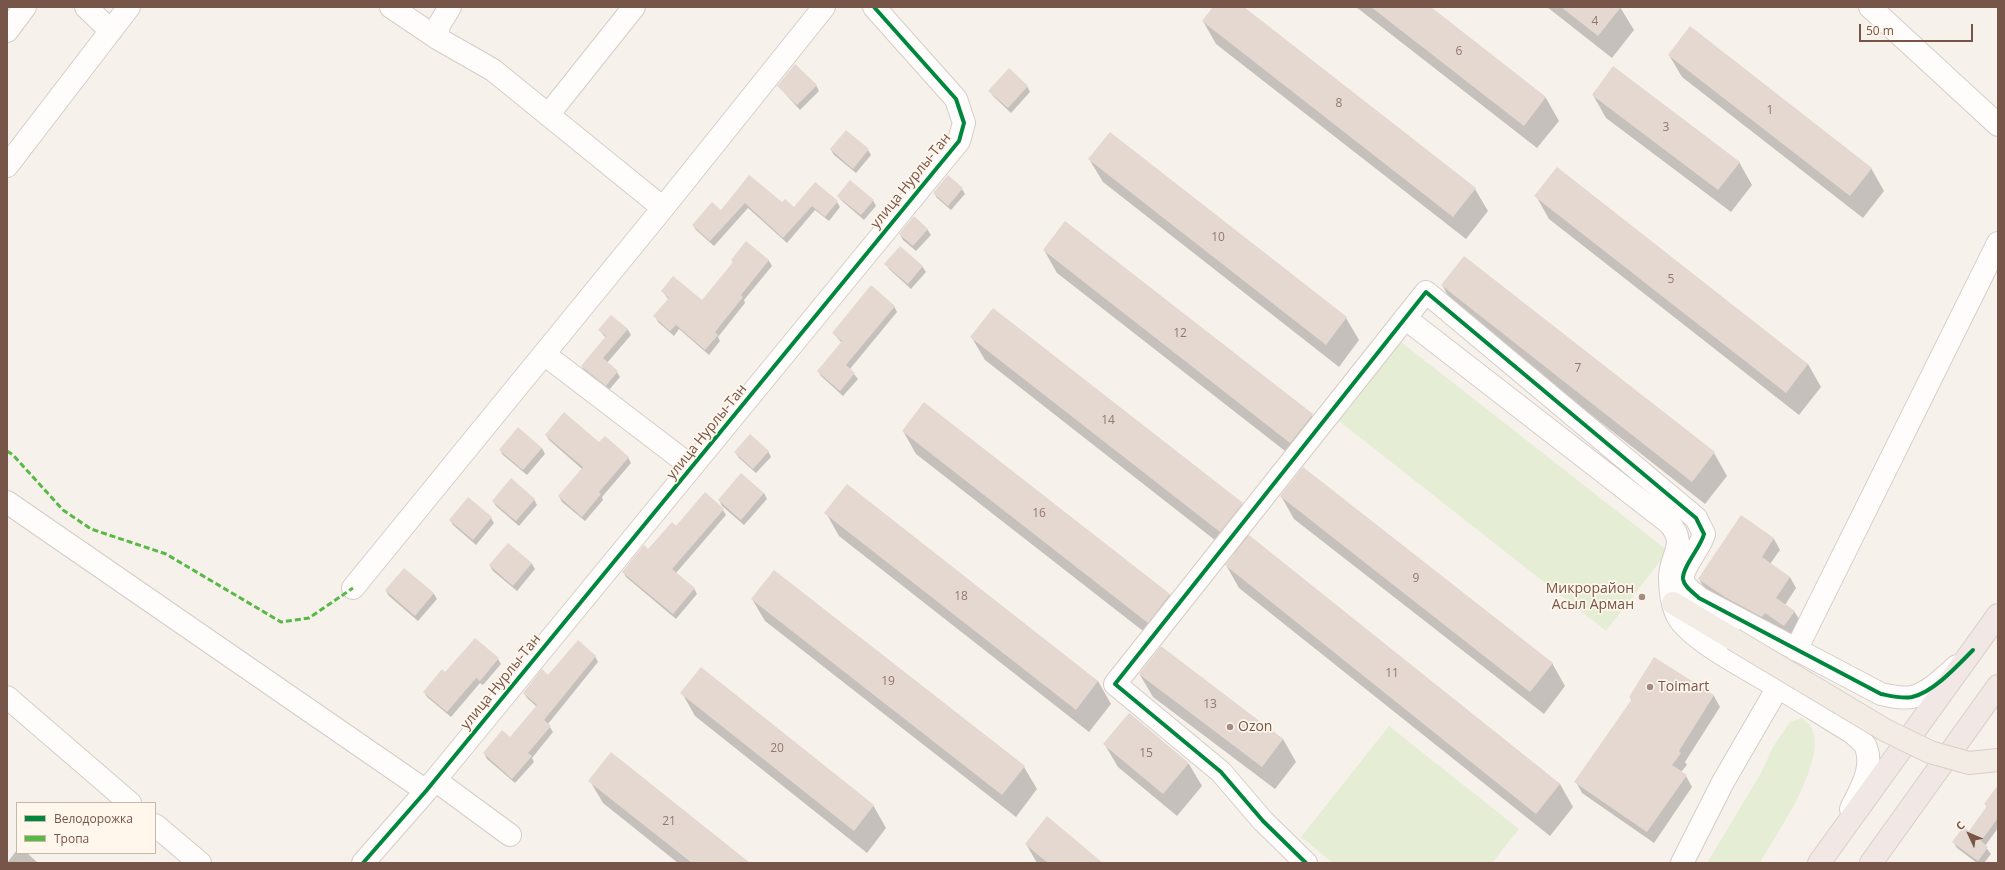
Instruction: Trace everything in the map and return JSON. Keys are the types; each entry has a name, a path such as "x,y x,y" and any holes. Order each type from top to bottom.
{"highway":[{"path":"1819,863 1998,615"},
{"path":"1871,863 1998,686"}],"main road":[{"path":"1673,603 1885,730 1930,752 1969,763 1998,760"}],"street":[{"path":"7,31 25,7"},
{"path":"86,7 111,31"},
{"path":"7,166 129,7"},
{"path":"391,7 437,38 493,70 663,208"},
{"path":"437,38 439,25 450,7"},
{"path":"548,115 634,7"},
{"path":"353,588 663,208 824,7"},
{"name":"улица Нурлы-Тан","path":"363,863 431,785 959,141 964,123 956,99 874,7"},
{"path":"1870,7 1998,125"},
{"path":"1796,650 1998,243"},
{"path":"1306,863 1263,821 1221,772 1115,684 1426,292 1696,518 1704,534 1703,540 1684,572 1683,580 1687,587 1699,598 1881,694 1898,698 1912,697 1927,690 1945,677 1973,650"},
{"path":"1406,318 1671,525 1678,535 1678,544 1670,577 1673,603 1676,615 1683,623 1708,646 1853,733 1865,746 1869,763 1865,780 1837,838"},
{"path":"544,354 692,467"},
{"path":"7,502 431,785 510,835"},
{"path":"1682,863 1723,782 1778,687"},
{"path":"7,697 129,802"},
{"path":"156,826 200,863"}],"green space":[{"path":"1401,342 1668,551 1606,631 1339,421"},
{"path":"1802,718 1812,729 1815,743 1813,760 1807,778 1798,797 1760,863 1707,863 1761,773 1774,745 1790,722"},
{"path":"1389,726 1519,829 1492,863 1333,863 1301,837"}],"building":[{"path":"1213,7 1244,7 1476,188 1453,217 1202,21"},
{"path":"1371,7 1431,7 1546,97 1524,126"},
{"path":"1561,7 1621,7 1598,36"},
{"path":"1690,26 1872,168 1850,196 1668,55"},
{"path":"795,64 817,85 797,105 777,86"},
{"path":"1613,66 1740,162 1718,190 1592,95"},
{"path":"1009,68 1028,86 1008,108 988,91"},
{"path":"846,130 869,149 853,169 830,149"},
{"path":"1110,132 1347,317 1326,345 1088,159"},
{"path":"1557,167 1808,364 1786,393 1534,196"},
{"path":"749,175 782,202 785,199 794,207 815,182 838,201 825,217 812,206 783,238 745,203 710,241 692,225 712,202 721,210"},
{"path":"948,175 963,188 948,206 933,193"},
{"path":"850,180 874,200 861,215 837,196"},
{"path":"914,216 928,229 913,246 899,234"},
{"path":"1065,221 1313,414 1290,443 1043,250"},
{"path":"746,241 769,260 741,295 743,297 715,332 718,335 705,350 676,325 670,331 653,316 669,298 661,291 673,276 702,300 733,262 731,260"},
{"path":"900,246 923,266 908,284 884,264"},
{"path":"1464,256 1715,452 1692,482 1441,285"},
{"path":"871,285 895,306 846,365 855,373 840,391 817,371 842,341 832,333"},
{"path":"993,308 1243,503 1220,532 970,337"},
{"path":"611,315 628,329 603,358 618,371 606,386 581,366 606,336 598,330"},
{"path":"924,402 1170,594 1148,623 902,431"},
{"path":"564,412 599,442 605,436 629,457 599,492 601,494 582,517 558,496 583,467 545,435"},
{"path":"518,427 542,448 523,470 499,450"},
{"path":"750,434 769,451 753,469 734,452"},
{"path":"1303,467 1553,663 1530,692 1280,496"},
{"path":"741,473 764,493 741,520 718,500"},
{"path":"511,478 535,499 516,521 492,501"},
{"path":"847,484 1098,681 1076,710 824,513"},
{"path":"705,492 724,509 672,569 695,588 673,614 622,572 644,545 648,549 672,522 676,526"},
{"path":"468,497 492,517 473,540 449,520"},
{"path":"1741,515 1774,538 1762,557 1790,577 1776,598 1795,611 1784,626 1765,613 1762,617 1725,597 1698,579"},
{"path":"1249,535 1560,784 1536,814 1225,565"},
{"path":"508,543 532,563 513,586 489,565"},
{"path":"404,568 434,593 415,616 385,590"},
{"path":"774,570 1025,766 1002,795 751,599"},
{"path":"475,638 499,658 480,681 476,678 447,712 423,692 442,669 445,672"},
{"path":"578,640 596,656 544,720 551,726 528,753 532,756 512,779 483,753 502,730 510,737 537,705 523,693 542,669 548,675"},
{"path":"1161,646 1283,739 1262,767 1139,674"},
{"path":"1654,657 1714,695 1679,751 1681,753 1672,765 1687,775 1647,832 1574,782 1632,699 1629,697"},
{"path":"701,667 874,805 854,831 680,693"},
{"path":"1129,713 1189,763 1163,794 1103,744"},
{"path":"611,752 750,863 692,863 588,781"},
{"path":"1998,785 1998,818 1981,841 1988,847 1978,861 1952,842 1963,827 1969,831 1987,806 1984,804"},
{"path":"1047,816 1103,863 1048,863 1025,844"}],"marked path":[{"path":"7,451 13,455 63,510 91,529 166,554 281,622 309,618 353,588"}],"cycle path":[{"path":"363,863 426,791 959,141 964,123 956,99 874,7"},
{"path":"1306,863 1263,821 1221,772 1115,684 1426,292 1696,518 1704,534 1685,569 1683,579 1687,587 1699,598 1881,694 1904,698 1912,697 1929,690 1953,670 1973,650"}],"place":[{"name":"Микрорайон Асыл Арман","path":"1642,597"},
{"name":"Toimart","path":"1650,687"},
{"name":"Ozon","path":"1230,727"}]}
